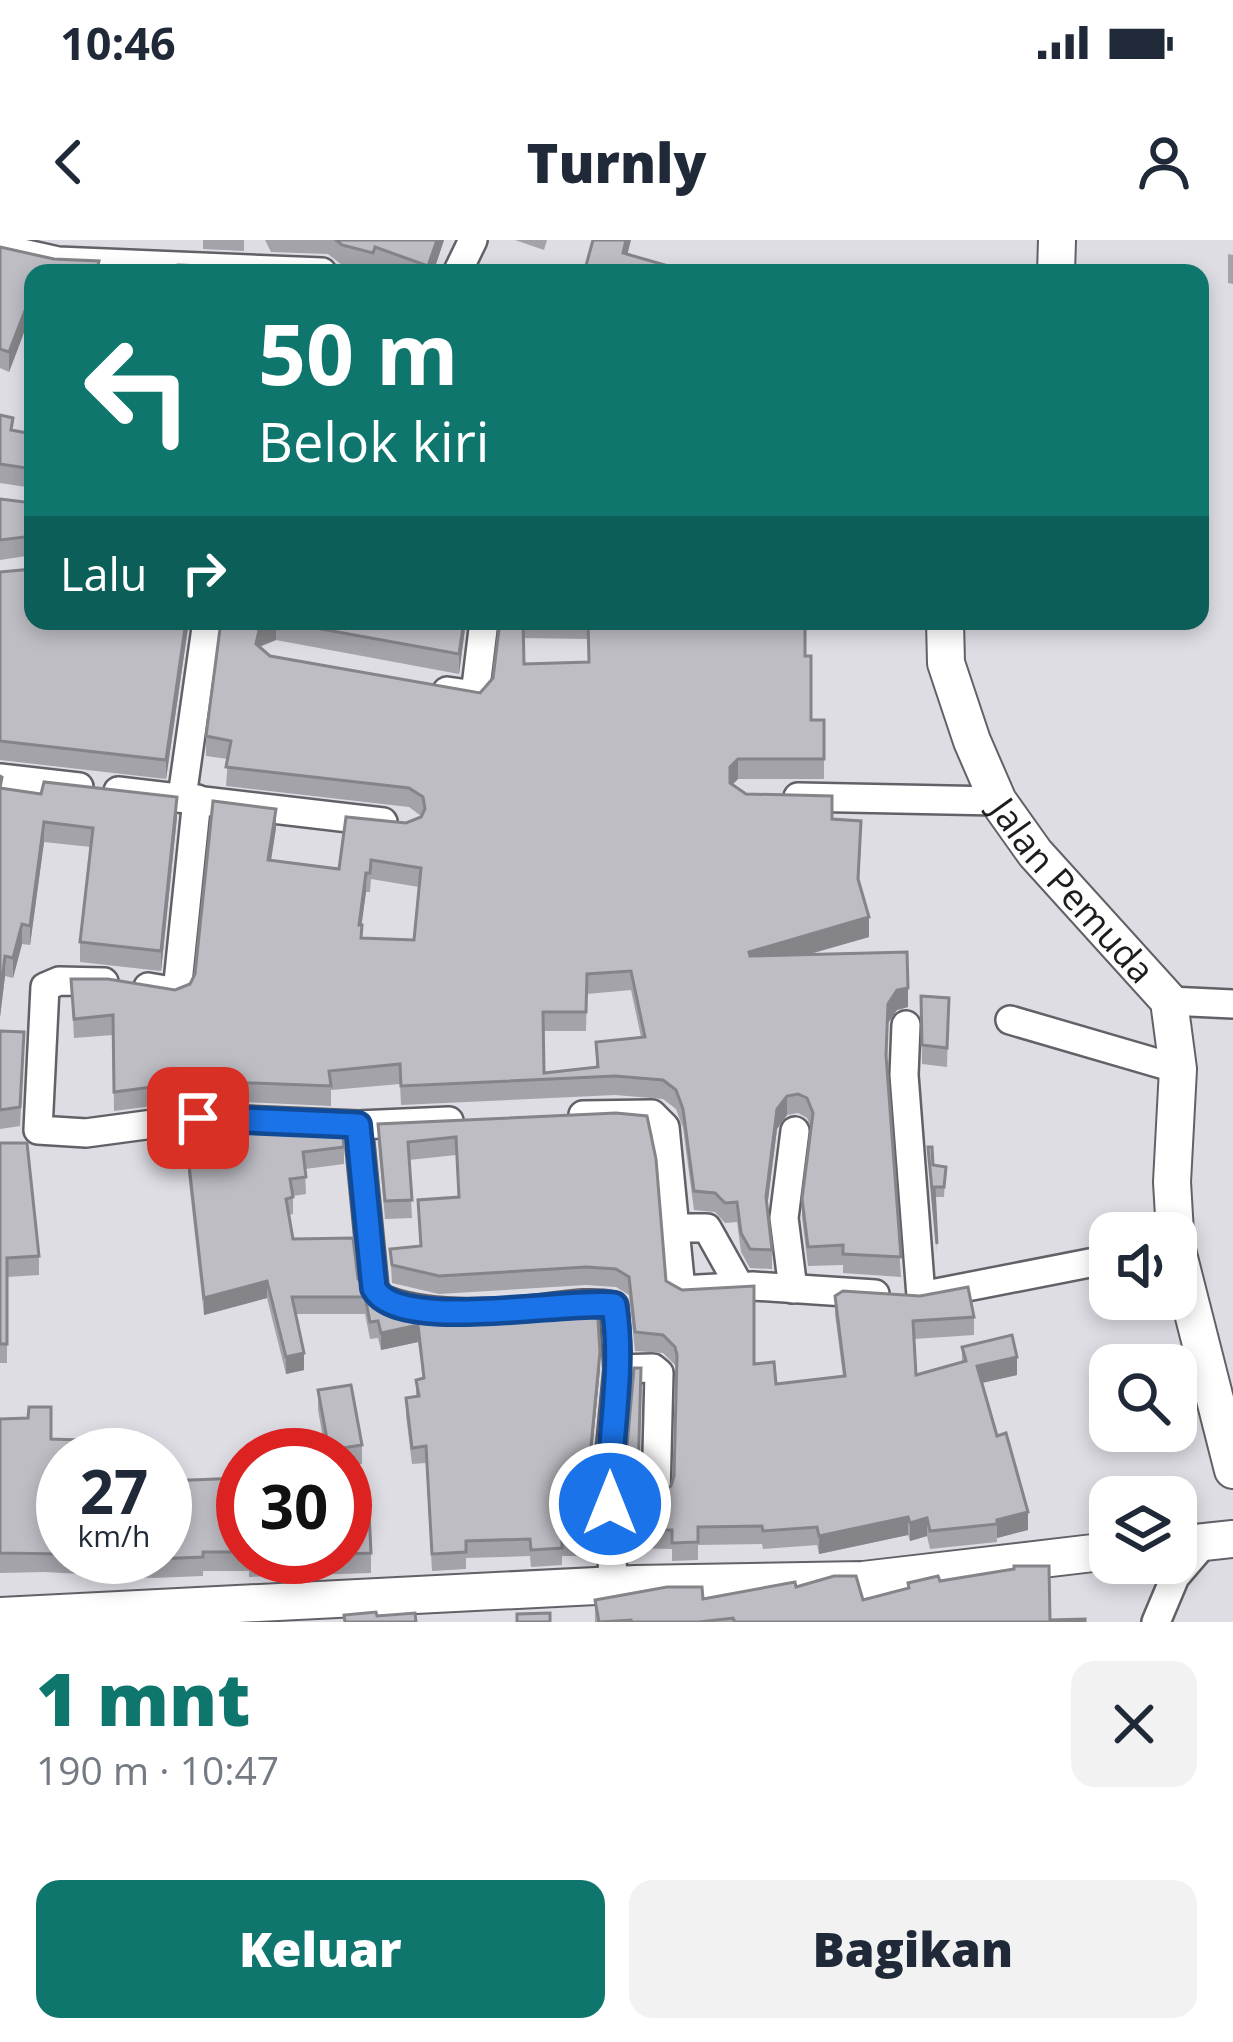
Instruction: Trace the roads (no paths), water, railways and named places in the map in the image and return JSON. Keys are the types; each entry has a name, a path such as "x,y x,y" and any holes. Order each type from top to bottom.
{"main road":[{"name":"Jalan Pemuda","path":"945,630 946,662 972,742 998,801 1035,853 1169,1000 1178,1070 1174,1212"},
{"path":"1195,1320 1233,1470"},
{"path":"0,1616 613,1586 862,1580 1089,1553"}],"street":[{"path":"0,248 224,264"},
{"path":"206,630 177,992 123,982 48,984 43,994 30,1138 198,1118 358,1125 468,1120"},
{"path":"410,683 475,695 483,630"},
{"path":"0,778 407,825"},
{"path":"769,796 998,801"},
{"path":"1169,1000 1233,1004"},
{"path":"1010,1020 1178,1070"},
{"path":"906,1025 904,1075 921,1296"},
{"path":"553,1116 660,1117 665,1127 681,1290 740,1287 921,1296 1089,1263"},
{"path":"358,1125 362,1198 374,1288 380,1298 401,1306 495,1313 612,1304 618,1369 609,1463 613,1586"},
{"path":"793,1289 784,1218 795,1131"},
{"path":"675,1228 707,1228 740,1287"},
{"path":"618,1369 653,1368 658,1373 656,1494"},
{"path":"1156,1622 1175,1577 1205,1542"}]}
